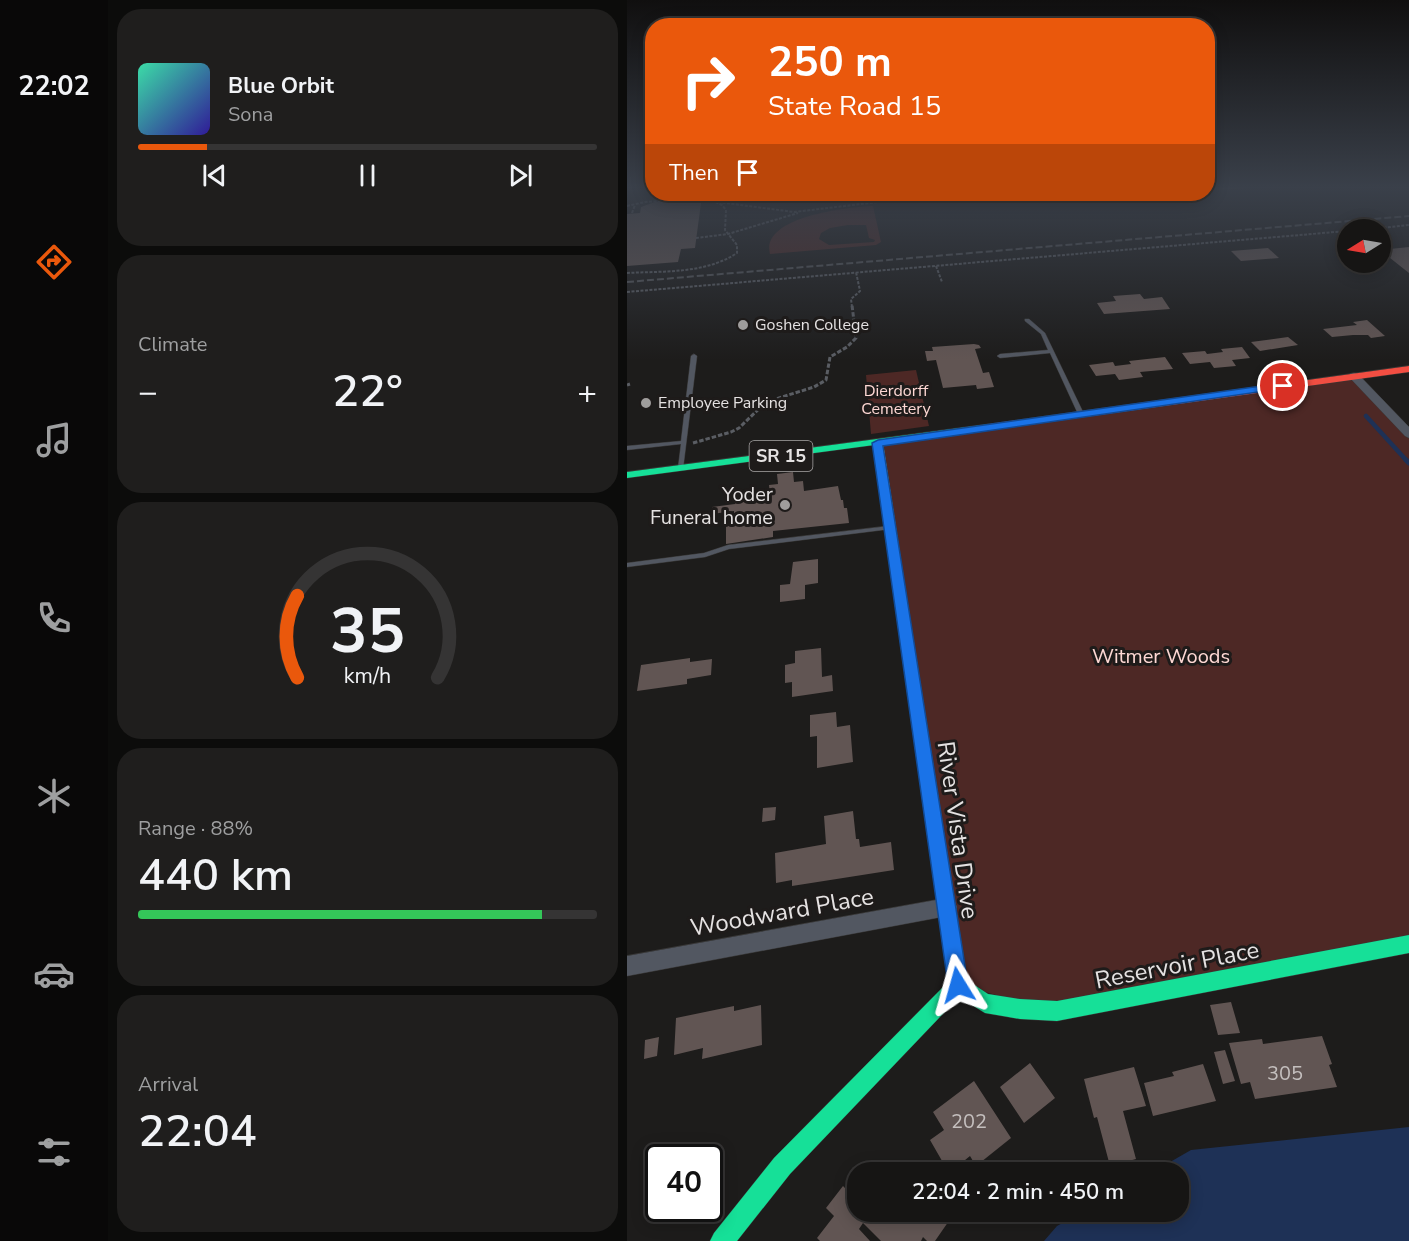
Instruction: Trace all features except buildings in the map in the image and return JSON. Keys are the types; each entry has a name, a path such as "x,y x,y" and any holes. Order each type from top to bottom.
{"street":[{"name":"SR 15","path":"627,475 878,443 1409,369"},
{"path":"1354,376 1409,434"},
{"name":"River Vista Drive","path":"878,443 958,985"},
{"name":"Woodward Place","path":"627,966 947,907"},
{"name":"Reservoir Place","path":"958,985 985,1003 1020,1009 1057,1011 1409,944"},
{"path":"722,1241 782,1166 958,985"}],"lane":[{"path":"1027,320 1043,333 1081,414"},
{"path":"1001,356 1052,351"},
{"path":"681,468 694,356"},
{"path":"627,448 684,443"},
{"path":"627,565 705,555 728,547 891,528"}],"path":[{"path":"627,273 694,268 727,260 737,253 738,247 736,244"},
{"path":"627,292 1195,244"},
{"path":"936,266 942,282"},
{"path":"684,443 731,432 739,428 767,402 814,387 826,380 830,357 847,347 856,338 852,299 860,291 856,272"}],"green space":[{"path":"771,244 878,244 876,245 770,254"},
{"name":"Dierdorff Cemetery","path":"916,370 929,426 871,434 866,375"},
{"name":"Witmer Woods","path":"1354,376 1409,434 1409,944 1057,1011 958,985 878,443"}],"water":[{"path":"1409,1127 1409,1241 1044,1241 1057,1226 1064,1222 1189,1222 1189,1162 1170,1162 1191,1150"}],"waterway":[{"path":"1366,416 1407,461"}],"railway":[{"path":"627,282 1078,244"}],"traffic: fast":[{"path":"627,475 990,427"},
{"path":"722,1241 782,1166 958,985 947,908"},
{"path":"958,985 985,1003 1020,1009 1057,1011 1409,944"}],"traffic: slow":[{"path":"878,443 896,567"}],"traffic: jam":[{"path":"990,427 1409,369"},
{"path":"896,567 947,908"}],"place":[{"name":"Goshen College","path":"743,325"},
{"name":"Employee Parking","path":"646,403"},
{"name":"Yoder Funeral home","path":"785,505"}],"route":[{"path":"958,985 878,443 1283,386"}]}
